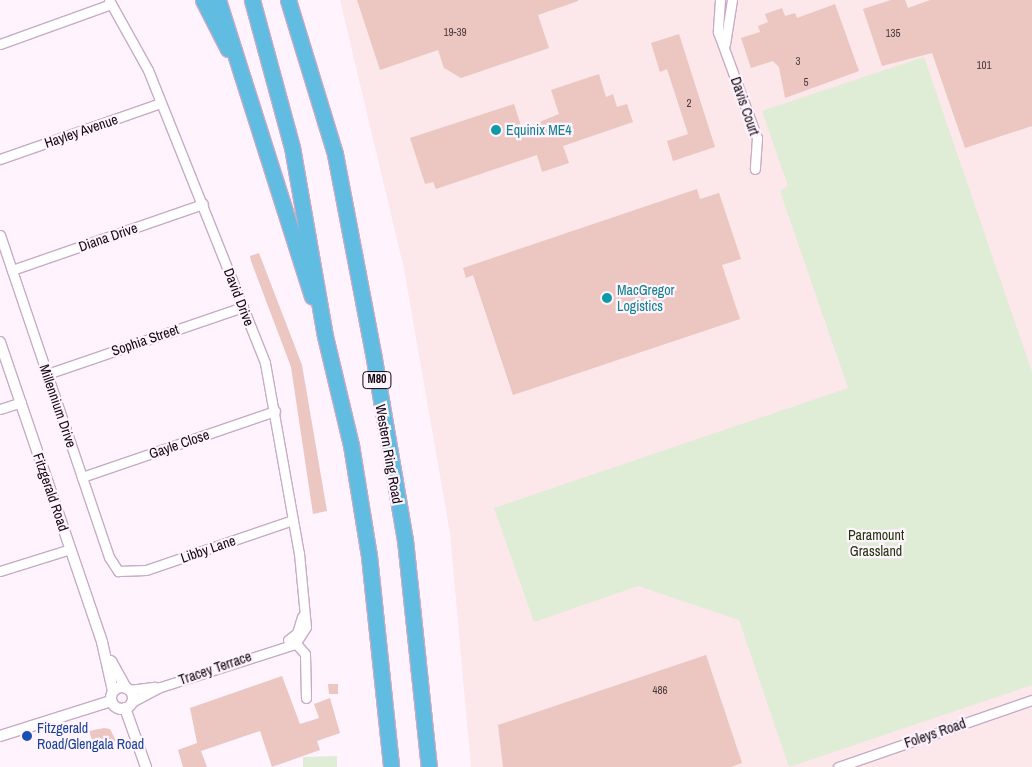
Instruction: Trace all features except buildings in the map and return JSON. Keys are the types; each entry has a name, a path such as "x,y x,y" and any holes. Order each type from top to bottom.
{"highway":[{"path":"203,0 221,39 240,64"},
{"path":"218,0 240,64 324,336 351,445 369,556 391,767"},
{"path":"252,0 292,147 324,336"},
{"name":"Western Ring Road","path":"288,0 335,154 374,360 405,540 429,767"}],"street":[{"name":"Davis Court","path":"720,0 716,23 757,138 755,169"},
{"name":"Davis Court","path":"724,44 730,0"},
{"path":"0,44 110,2"},
{"name":"David Drive","path":"110,2 161,103 265,363 293,520 303,614 294,643"},
{"name":"Hayley Avenue","path":"0,159 161,103"},
{"name":"Diana Drive","path":"12,270 203,204"},
{"name":"Millennium Drive","path":"0,235 109,557 122,574"},
{"name":"Sophia Street","path":"47,374 243,307"},
{"name":"Fitzgerald Road","path":"0,342 102,642 112,696"},
{"path":"0,409 20,402"},
{"name":"Gayle Close","path":"82,477 275,411"},
{"name":"Libby Lane","path":"122,574 293,520"},
{"path":"0,571 70,549"},
{"name":"Fitzgerald Road","path":"102,642 128,689 128,705"},
{"path":"294,643 305,663 306,698"},
{"name":"Tracey Terrace","path":"128,705 160,687 294,643"},
{"name":"Tracey Terrace","path":"128,689 160,687"},
{"path":"0,736 128,689"},
{"path":"112,696 128,705 146,767"},
{"name":"Foleys Road","path":"838,767 1032,700"}],"shaded area":[{"path":"340,0 1032,0 1032,767 471,767 450,533 404,269"}],"green space":[{"name":"Paramount Grassland","path":"924,57 1032,372 1032,685 789,767 739,620 638,586 534,622 494,508 848,388 780,191 788,186 762,111"},
{"path":"337,756 337,767 303,767 303,757"}],"place":[{"name":"Equinix ME4","path":"496,130"},
{"name":"MacGregor Logistics","path":"607,298"},
{"name":"Fitzgerald Road/Glengala Road","path":"27,736"}]}
